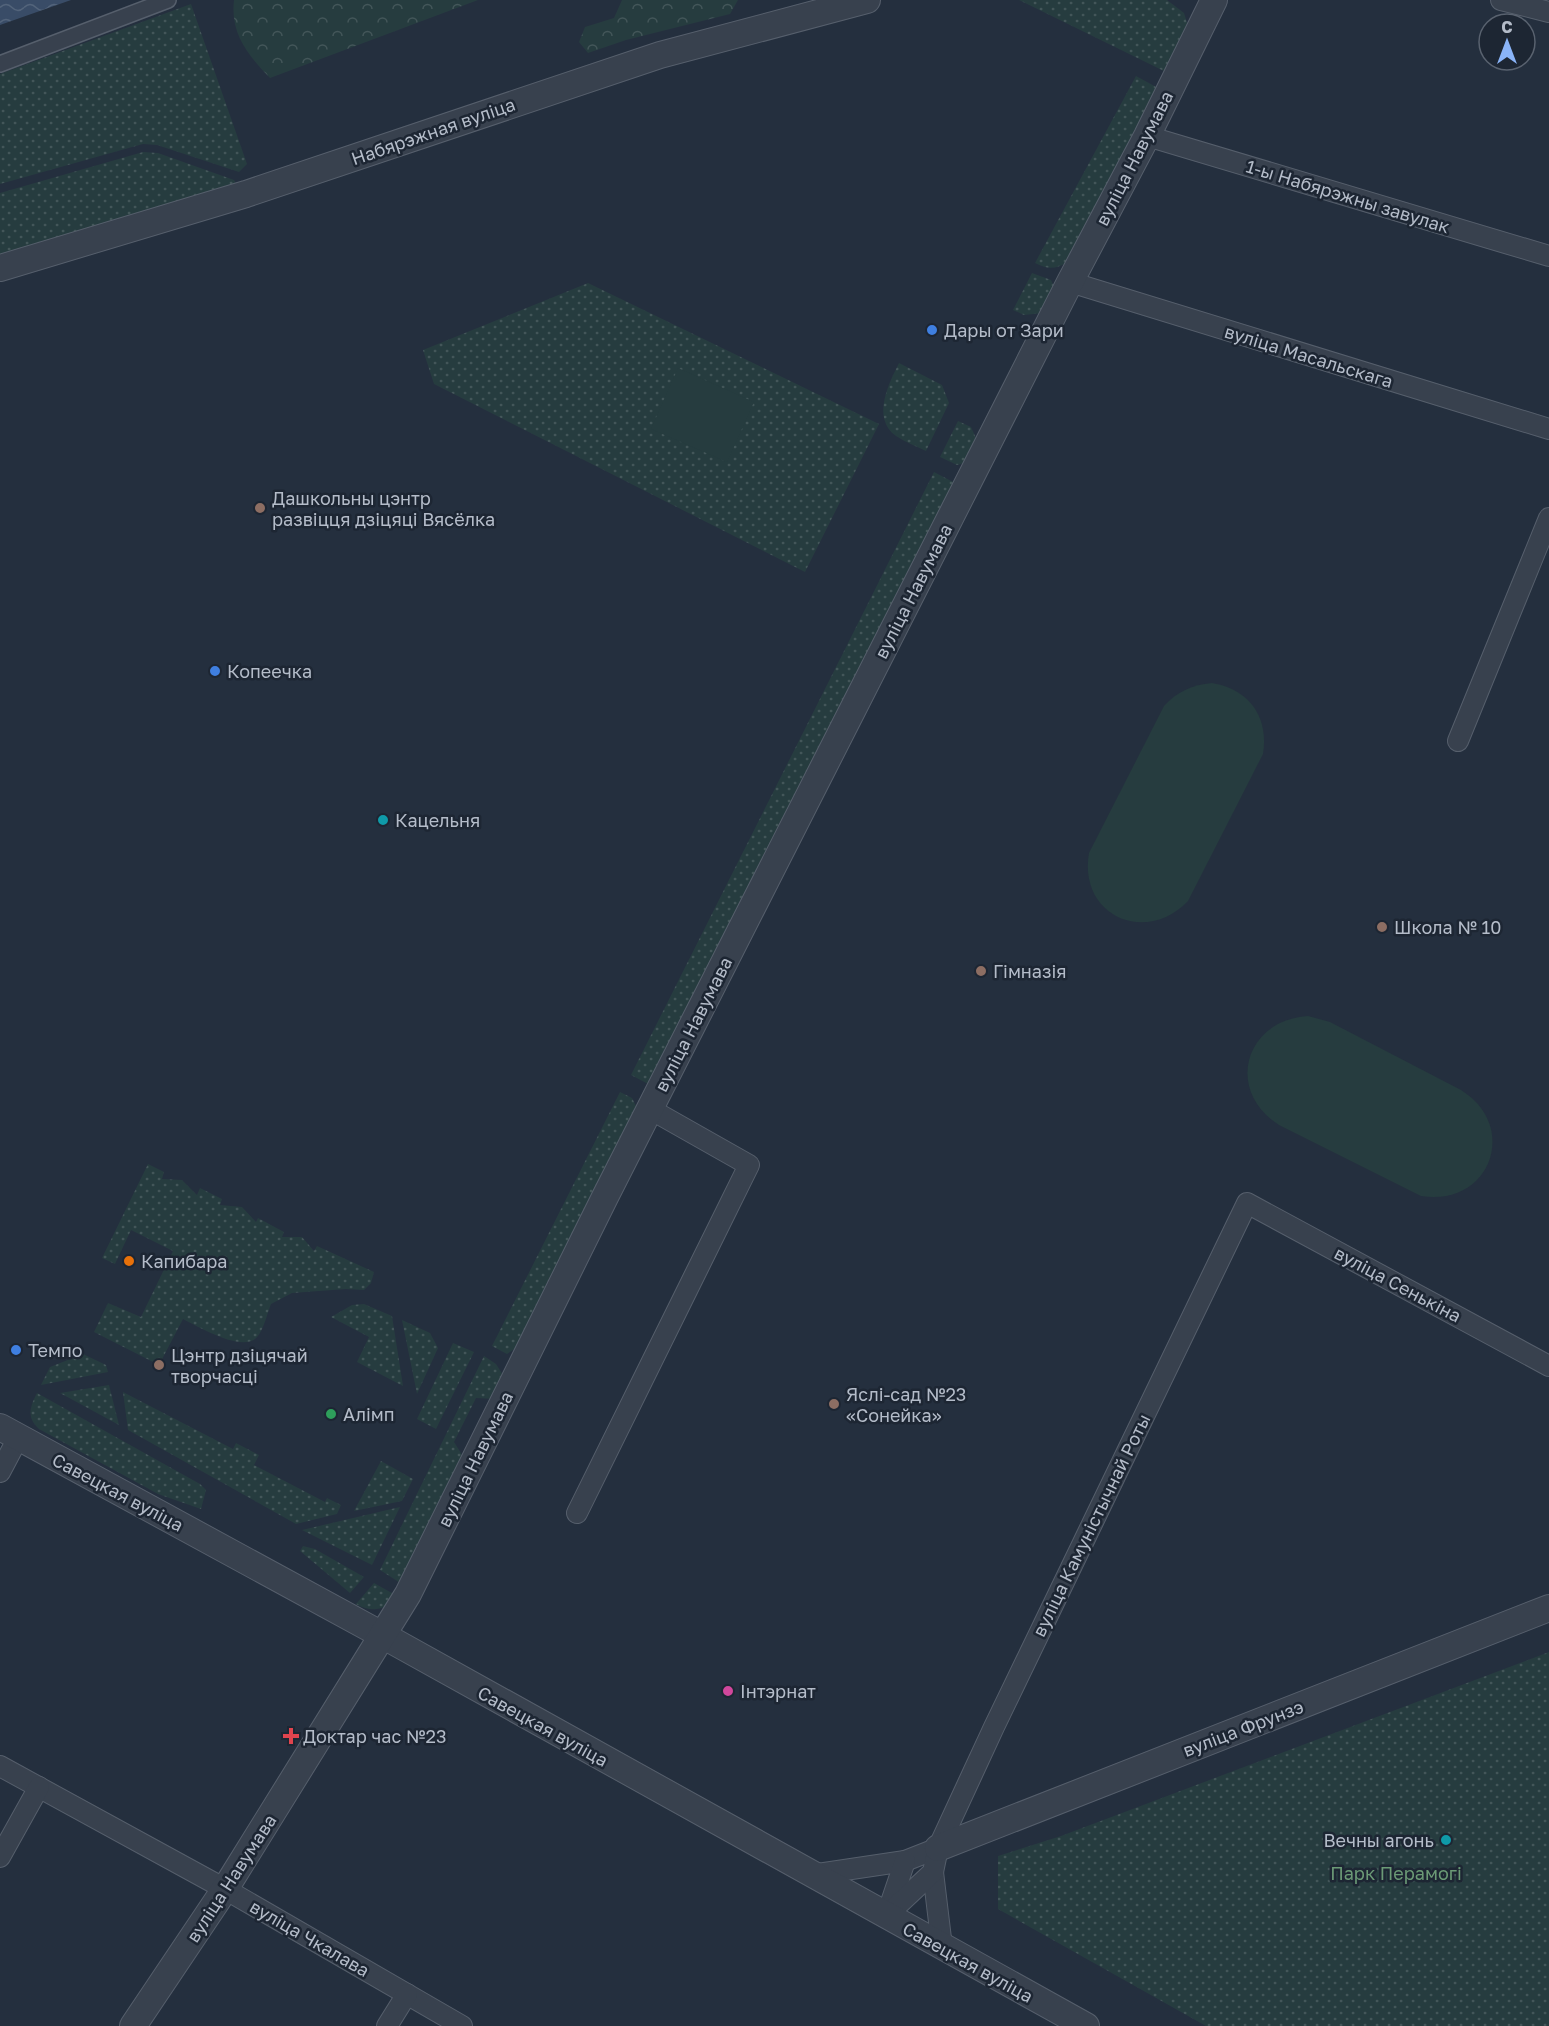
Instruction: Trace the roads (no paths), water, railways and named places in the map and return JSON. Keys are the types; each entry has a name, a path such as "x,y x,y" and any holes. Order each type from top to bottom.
{"street":[{"path":"0,64 168,0"},
{"name":"Набярэжная вуліца","path":"0,268 246,194 660,55 867,0"},
{"path":"1501,0 1549,12"},
{"name":"вуліца Навумава","path":"133,2026 225,1889 384,1636 414,1583 650,1109 1070,282 1147,136 1206,2"},
{"name":"1-ы Набярэжны завулак","path":"1147,136 1549,256"},
{"name":"вуліца Масальскага","path":"1070,282 1549,429"},
{"path":"1458,741 1549,518"},
{"path":"577,1513 749,1165 650,1109"},
{"name":"вуліца Сенькіна","path":"1247,1203 1549,1366"},
{"name":"вуліца Камуністычнай Роты","path":"935,1860 1247,1203"},
{"path":"0,1472 9,1433"},
{"name":"Савецкая вуліца","path":"9,1433 384,1636 1086,2026"},
{"name":"вуліца Фрунзэ","path":"811,1875 935,1860 1549,1608"},
{"name":"вуліца Чкалава","path":"0,1766 225,1889 462,2026"},
{"path":"0,1857 39,1788"},
{"path":"935,1860 942,1947"},
{"name":"вуліца Фрунзэ","path":"886,1916 935,1860"},
{"path":"886,1916 905,1862"},
{"path":"387,2026 407,1994"}],"water":[{"path":"0,0 71,0 0,25"}],"place":[{"name":"Дары от Зари","path":"932,330"},
{"name":"Дашкольны цэнтр развіцця дзіцяці Вясёлка","path":"260,508"},
{"name":"Копеечка","path":"215,671"},
{"name":"Кацельня","path":"383,820"},
{"name":"Школа № 10","path":"1382,927"},
{"name":"Гімназія","path":"981,971"},
{"name":"Капибара","path":"129,1261"},
{"name":"Темпо","path":"16,1350"},
{"name":"Цэнтр дзіцячай творчасці","path":"159,1365"},
{"name":"Яслі-сад №23 «Сонейка»","path":"834,1404"},
{"name":"Алімп","path":"331,1414"},
{"name":"Інтэрнат","path":"728,1691"},
{"name":"Доктар час №23","path":"291,1736"},
{"name":"Вечны агонь","path":"1446,1840"}],"park label":[{"name":"Парк Перамогі","path":"1396,1873"}]}
